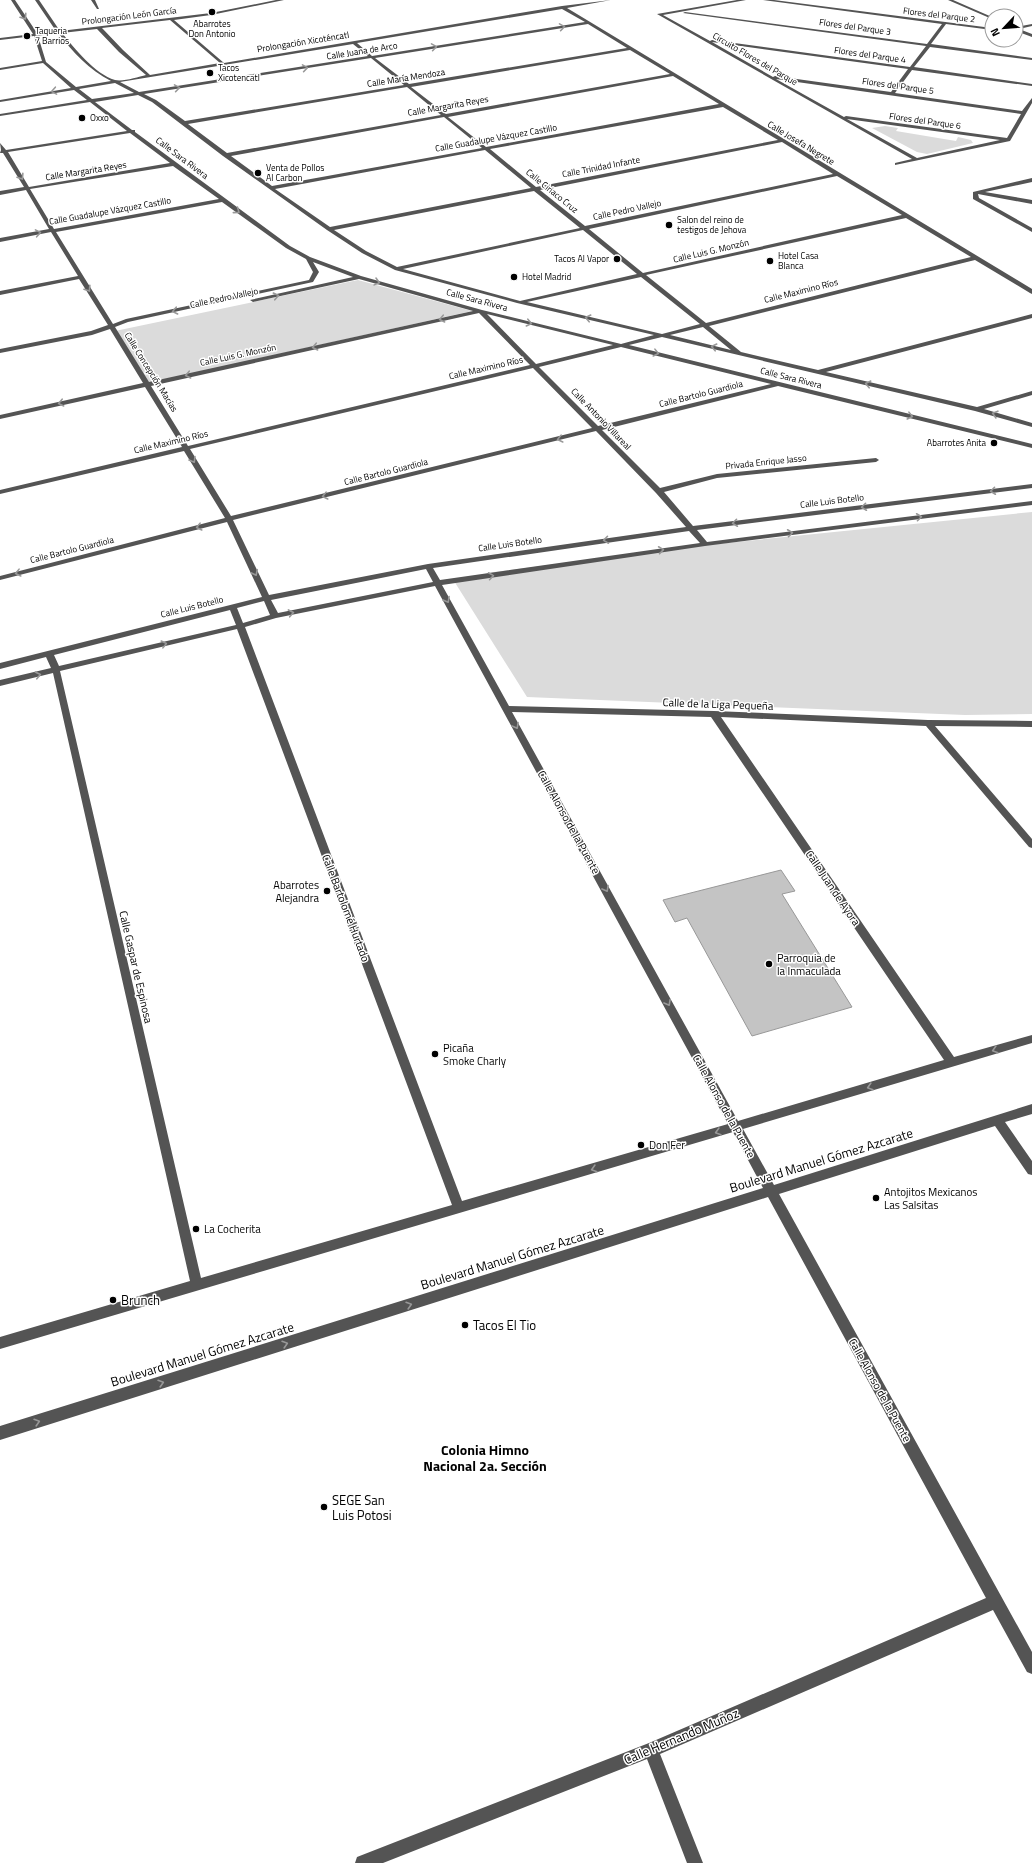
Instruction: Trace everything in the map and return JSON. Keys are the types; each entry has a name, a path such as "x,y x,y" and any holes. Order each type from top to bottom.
{"street":[{"path":"0,69 44,62 36,35 13,0"},
{"name":"Calle Sara Rivera","path":"37,0 59,32 77,54 100,74 154,101 225,155 329,229 364,252 397,269 519,302 977,409 1032,425"},
{"path":"93,0 98,8"},
{"name":"Prolongación León García","path":"0,39 171,20 282,0"},
{"name":"Prolongación Xicoténcatl","path":"0,101 74,88 92,81 114,81 148,76 594,1 609,0"},
{"name":"Circuito Flores del Parque","path":"744,0 660,14 917,160"},
{"name":"Flores del Parque 2","path":"765,0 984,29"},
{"path":"950,1 984,15"},
{"name":"Calle Josefa Negrete","path":"562,7 1032,292"},
{"name":"Flores del Parque 3","path":"675,11 1032,59"},
{"path":"171,20 222,63"},
{"name":"Calle Juana de Arco","path":"138,94 588,23"},
{"path":"892,94 945,23"},
{"path":"99,28 148,76"},
{"name":"Flores del Parque 4","path":"706,40 1032,85"},
{"name":"Calle Ciriaco Cruz","path":"353,42 585,228 642,276 740,353"},
{"name":"Calle María Mendoza","path":"184,123 631,49"},
{"name":"Calle Sara Rivera","path":"44,62 65,81 92,101 108,108 132,131 222,200 288,247 308,258 359,277 480,311 1032,446"},
{"path":"92,81 100,74"},
{"name":"Calle Margarita Reyes","path":"225,155 673,74"},
{"path":"105,99 122,93 135,80 148,76"},
{"name":"Flores del Parque 5","path":"769,76 1024,113"},
{"path":"65,81 92,81 122,85"},
{"path":"0,115 138,94"},
{"path":"118,102 138,99 154,101"},
{"path":"897,164 1008,140 1032,99"},
{"name":"Calle Guadalupe Vázquez Castillo","path":"271,188 724,105"},
{"name":"Flores del Parque 6","path":"840,116 1008,140"},
{"path":"2,152 132,131"},
{"name":"Calle Trinidad Infante","path":"329,229 782,140"},
{"name":"Calle Concepción Macías","path":"0,144 2,152 28,189 54,231 80,277 148,384 229,519 268,598 275,616"},
{"name":"Calle Margarita Reyes","path":"0,193 174,164"},
{"name":"Calle Pedro Vallejo","path":"397,269 838,174"},
{"path":"976,192 1032,180"},
{"path":"976,192 1032,202"},
{"path":"976,192 976,199 1032,230"},
{"name":"Calle Guadalupe Vázquez Castillo","path":"0,240 222,200"},
{"name":"Calle Luis G. Monzón","path":"519,302 642,276 907,216"},
{"name":"Calle Pedro Vallejo","path":"113,328 126,321 311,280 316,272 308,258"},
{"name":"Calle Maximino Ríos","path":"0,492 536,366 976,258"},
{"path":"0,293 80,277"},
{"name":"Calle Pedro Vallejo","path":"0,351 359,277"},
{"name":"Calle Luis G. Monzón","path":"0,417 480,311"},
{"name":"Calle Antonio Villareal","path":"480,311 659,491 705,544"},
{"path":"816,372 1032,316"},
{"name":"Calle Bartolo Guardiola","path":"0,578 229,519 777,384"},
{"path":"977,409 1032,393"},
{"name":"Privada Enrique Jasso","path":"659,491 717,476 876,460"},
{"name":"Calle Luis Botello","path":"0,666 268,598 428,566 692,528 1032,486"},
{"path":"0,683 241,626 275,616 438,583 705,544 1032,503"},
{"name":"Calle Alonso de la Puente","path":"428,566 1032,1667"},
{"name":"Calle Bartolomé Hurtado","path":"233,607 459,1208"},
{"name":"Calle Gaspar de Espinosa","path":"49,654 56,670 197,1285"},
{"name":"Calle de la Liga Pequeña","path":"507,709 714,714 928,723 1032,724"},
{"name":"Calle Juan de Ayora","path":"714,714 952,1063"},
{"path":"928,723 1032,845"},
{"path":"0,1343 1032,1039"},
{"name":"Boulevard Manuel Gómez Azcarate","path":"0,1433 1032,1109"},
{"path":"997,1120 1032,1170"},
{"name":"Calle Hernando Muñoz","path":"363,1863 652,1750 996,1601"},
{"path":"652,1750 695,1863"}],"shaded area":[{"path":"885,126 898,128 896,131 956,141 958,137 971,140 973,143 927,154 917,152 872,128"},
{"path":"358,280 472,311 149,383 115,331"},
{"path":"1032,512 1032,714 965,715 527,697 454,581 494,572 706,545"}],"building":[{"name":"Parroquia de la Inmaculada","path":"781,870 795,891 782,894 852,1007 752,1036 687,918 675,922 663,900"}],"place":[{"name":"Abarrotes Don Antonio","path":"212,12"},
{"name":"Taqueria 7 Barrios","path":"27,36"},
{"name":"Tacos Xicotencatl","path":"210,73"},
{"name":"Oxxo","path":"82,118"},
{"name":"Venta de Pollos Al Carbon","path":"258,173"},
{"name":"Salon del reino de testigos de Jehova","path":"669,225"},
{"name":"Tacos Al Vapor","path":"617,259"},
{"name":"Hotel Casa Blanca","path":"770,261"},
{"name":"Hotel Madrid","path":"514,277"},
{"name":"Abarrotes Anita","path":"994,443"},
{"name":"Abarrotes Alejandra","path":"327,891"},
{"name":"Parroquia de la Inmaculada","path":"769,964"},
{"name":"Picaña Smoke Charly","path":"435,1054"},
{"name":"Don Fer","path":"641,1145"},
{"name":"Antojitos Mexicanos Las Salsitas","path":"876,1198"},
{"name":"La Cocherita","path":"196,1229"},
{"name":"Brunch","path":"113,1300"},
{"name":"Tacos El Tio","path":"465,1325"},
{"name":"SEGE San Luis Potosi","path":"324,1507"}],"district":[{"name":"Colonia Himno Nacional 2a. Sección","path":"485,1458"}]}
